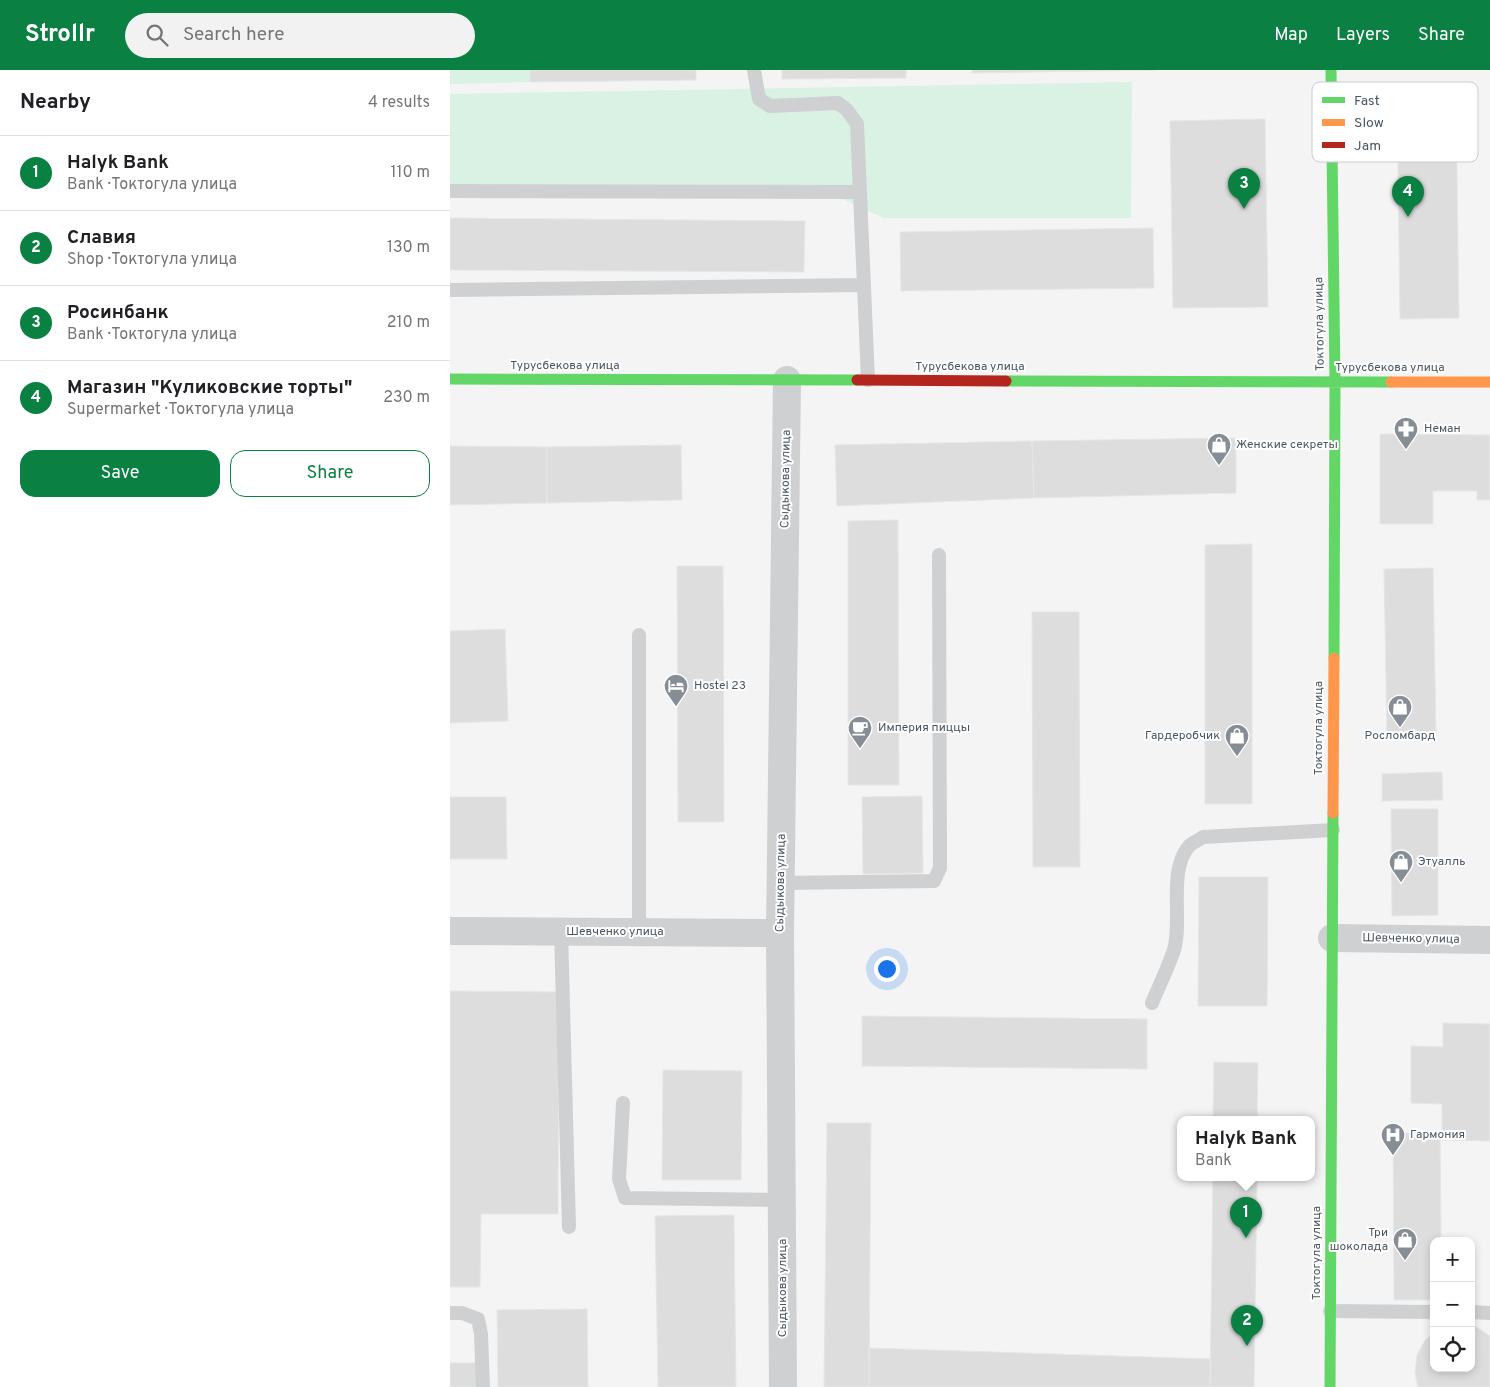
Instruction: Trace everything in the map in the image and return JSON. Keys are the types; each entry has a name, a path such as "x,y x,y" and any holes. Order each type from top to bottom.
{"main road":[{"name":"Токтогула улица","path":"1330,1387 1335,382 1332,162"},
{"name":"Турусбекова улица","path":"450,380 1490,382"}],"street":[{"name":"Сыдыкова улица","path":"783,1387 780,933 787,380"},
{"name":"Шевченко улица","path":"450,931 780,933"},
{"name":"Шевченко улица","path":"1332,938 1490,940"}],"lane":[{"path":"754,70 759,100 770,106 838,103 847,110 857,124 868,380"},
{"path":"450,191 859,192"},
{"path":"450,290 863,285"},
{"path":"781,883 934,881 940,868 940,555"},
{"path":"639,635 639,932"},
{"path":"1152,1003 1174,949 1178,927 1178,875 1184,855 1191,844 1203,838 1333,830"},
{"path":"561,931 570,1227"},
{"path":"623,1103 619,1179 626,1198 783,1200"},
{"path":"1330,1311 1430,1312"},
{"path":"1475,1312 1490,1313"},
{"path":"450,1313 462,1313 478,1319 481,1334 483,1387"}],"green space":[{"path":"450,70 530,70 530,82 450,84"},
{"path":"1132,82 1131,218 884,218 827,192 450,191 450,94"}],"building":[{"path":"530,70 696,70 696,80 530,82"},
{"path":"782,70 906,70 906,78 782,79"},
{"path":"972,70 1155,70 972,73"},
{"path":"1265,119 1268,307 1173,308 1170,121"},
{"path":"1398,162 1457,162 1459,318 1400,319"},
{"path":"450,218 805,221 804,272 450,270"},
{"path":"1153,228 1154,288 901,291 900,232"},
{"path":"1380,434 1490,435 1490,500 1477,500 1477,491 1433,491 1433,524 1380,524"},
{"path":"1236,438 1236,493 1034,498 1032,441"},
{"path":"1032,441 1034,498 837,506 835,445"},
{"path":"681,445 682,500 547,503 547,447"},
{"path":"450,446 547,447 547,503 450,505"},
{"path":"898,520 899,785 848,785 848,521"},
{"path":"1252,544 1252,804 1205,804 1205,545"},
{"path":"677,566 723,566 724,822 678,822"},
{"path":"1433,568 1436,736 1387,737 1384,569"},
{"path":"1032,612 1079,612 1080,867 1033,867"},
{"path":"505,629 508,721 450,723 450,631"},
{"path":"1442,772 1443,800 1382,801 1382,774"},
{"path":"922,796 923,873 863,874 862,797"},
{"path":"450,797 506,797 507,859 450,859"},
{"path":"1391,809 1438,809 1438,915 1392,916"},
{"path":"1199,877 1268,877 1267,1006 1198,1006"},
{"path":"450,991 559,992 558,1214 481,1214 480,1287 450,1287"},
{"path":"862,1016 1147,1019 1147,1069 862,1066"},
{"path":"1443,1023 1490,1024 1490,1141 1442,1140 1442,1104 1411,1103 1411,1046 1443,1047"},
{"path":"1214,1062 1258,1063 1257,1116 1213,1116"},
{"path":"663,1070 742,1071 741,1180 662,1180"},
{"path":"827,1123 871,1123 869,1387 824,1387"},
{"path":"1393,1133 1440,1133 1441,1237 1430,1237 1430,1300 1394,1300"},
{"path":"1213,1181 1257,1181 1254,1387 1210,1387"},
{"path":"734,1215 736,1387 658,1387 655,1216"},
{"path":"587,1309 588,1387 498,1387 497,1310"},
{"path":"1475,1327 1490,1336 1490,1387 1418,1387 1415,1373 1417,1355 1425,1340 1430,1336 1430,1372 1475,1372"},
{"path":"869,1348 1211,1359 1210,1387 869,1387"},
{"path":"450,1363 478,1363 478,1387 450,1387"}],"traffic: fast":[{"path":"1331,70 1331,82"},
{"path":"1332,162 1335,381 1334,658"},
{"path":"450,379 857,380"},
{"path":"1006,381 1391,382"},
{"path":"1330,1387 1333,813"}],"traffic: slow":[{"path":"1391,382 1490,382"},
{"path":"1333,813 1334,658"}],"traffic: jam":[{"path":"857,380 1006,381"}],"place":[{"name":"Росинбанк","path":"1244,209"},
{"name":"Магазин \"Куликовские торты\"","path":"1408,217"},
{"name":"Неман","path":"1406,450"},
{"name":"Женские секреты","path":"1219,466"},
{"name":"Hostel 23","path":"676,707"},
{"name":"Росломбард","path":"1400,728"},
{"name":"Империя пиццы","path":"860,749"},
{"name":"Гардеробчик","path":"1237,757"},
{"name":"Этуалль","path":"1401,883"},
{"name":"Гармония","path":"1393,1156"},
{"name":"Halyk Bank","path":"1246,1238"},
{"name":"Три шоколада","path":"1405,1261"},
{"name":"Славия","path":"1247,1346"}]}
